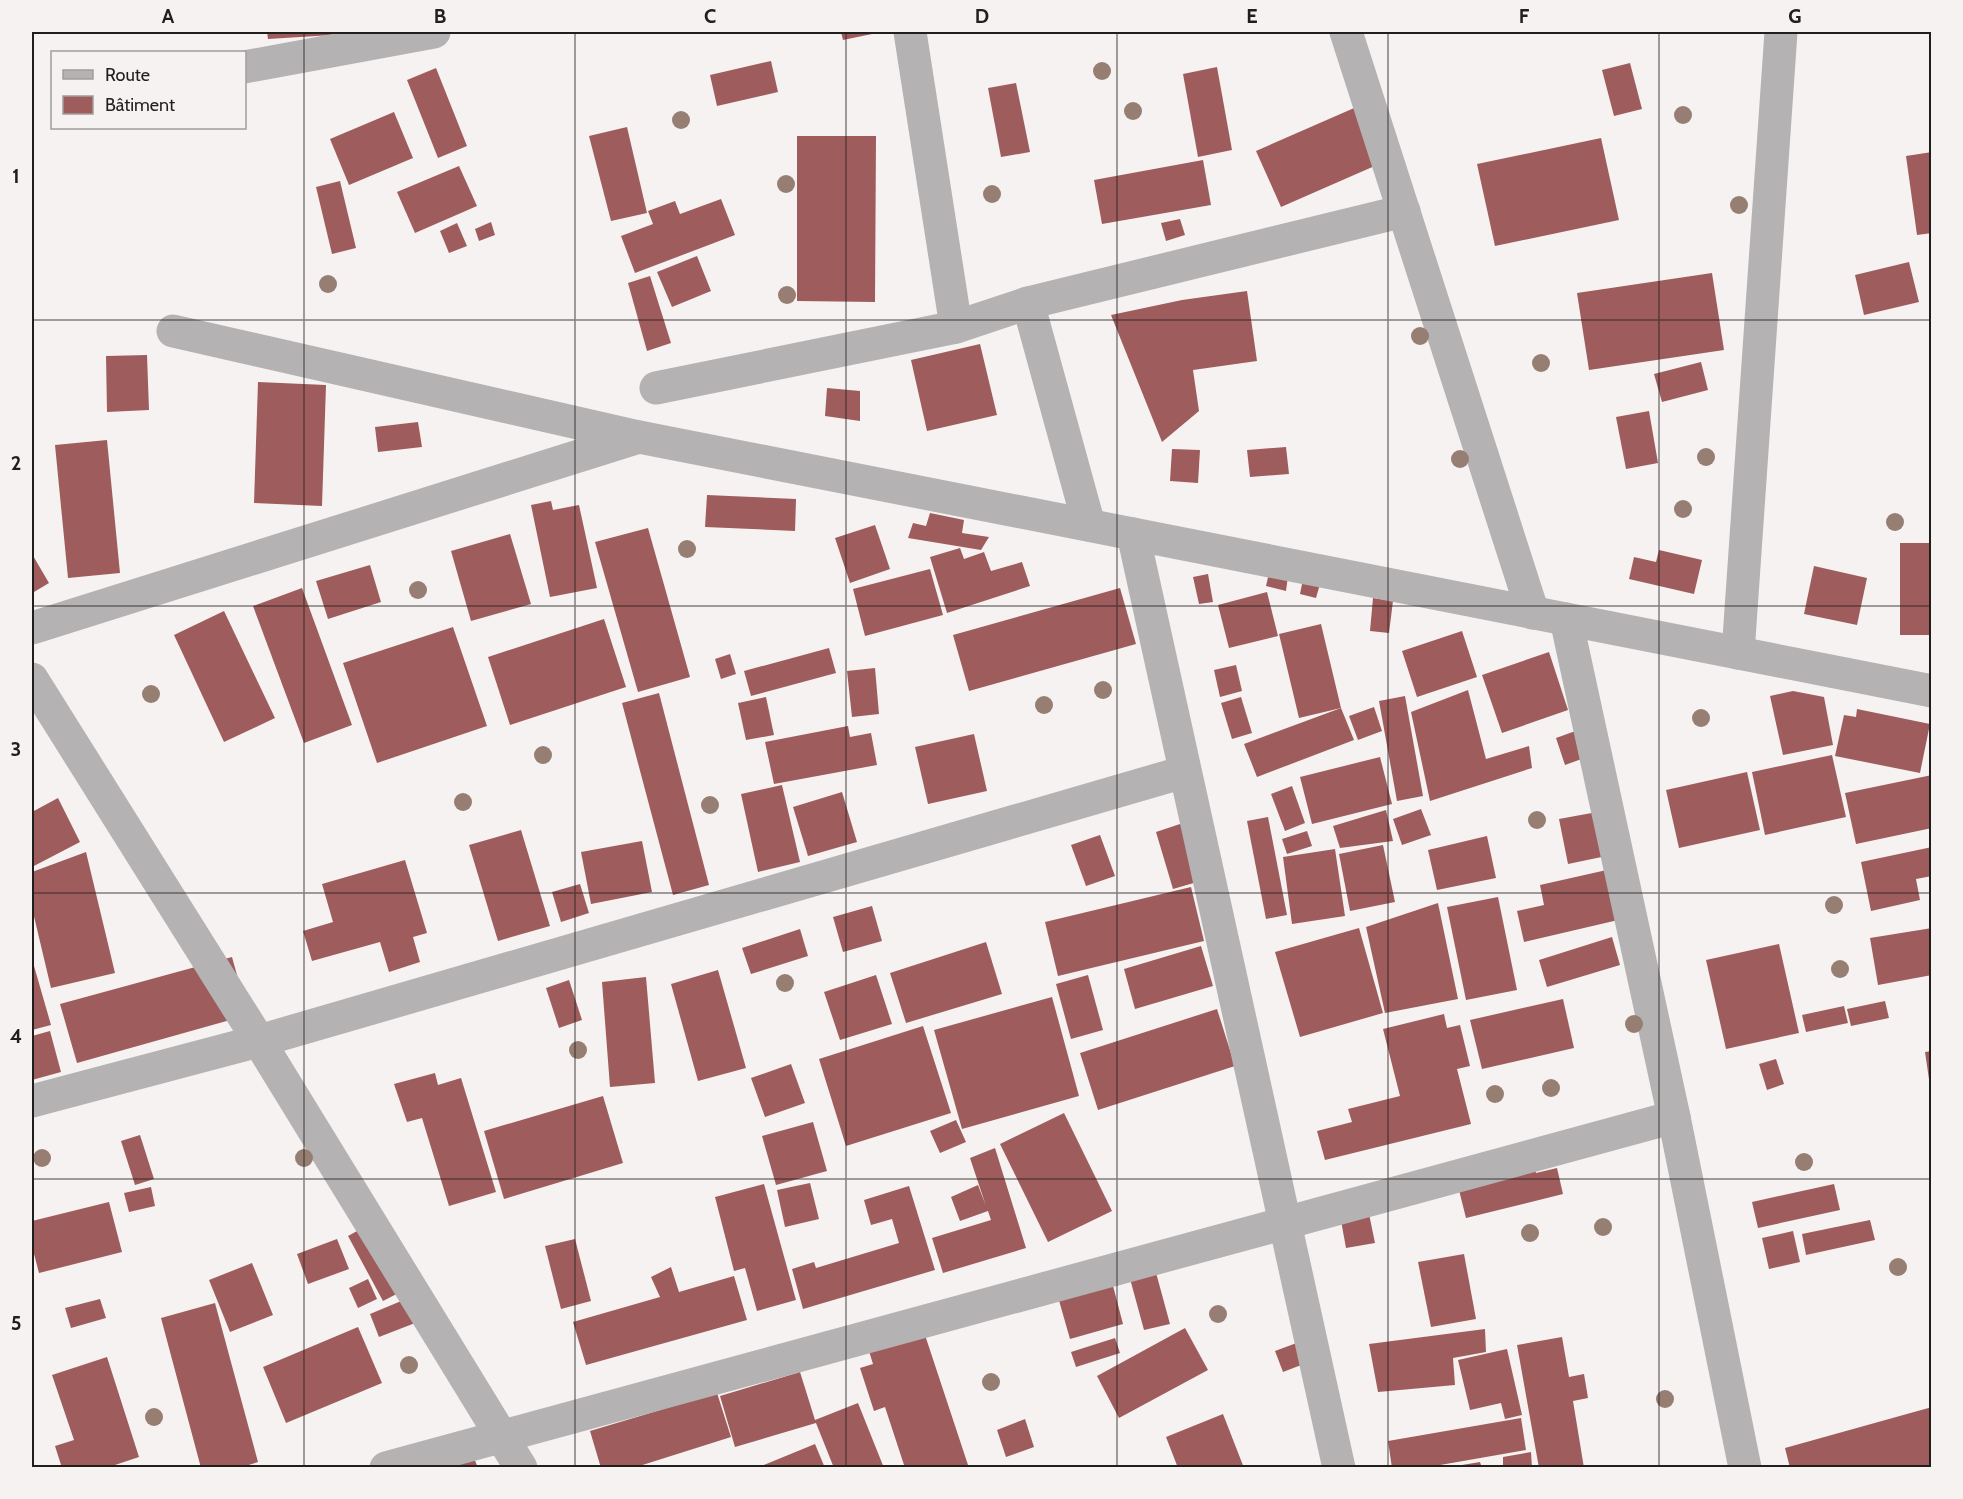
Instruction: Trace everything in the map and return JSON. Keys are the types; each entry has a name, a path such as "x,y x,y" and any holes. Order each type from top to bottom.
{"street":[{"path":"246,67 434,32"},
{"path":"910,32 956,327"},
{"path":"1346,32 1533,613"},
{"path":"1738,653 1781,32"},
{"path":"656,388 956,327 1028,303 1404,211"},
{"path":"1028,303 1089,525"},
{"path":"173,331 639,437 1932,691"},
{"path":"32,628 639,437"},
{"path":"1133,534 1339,1467"},
{"path":"1566,620 1674,1117 1744,1467"},
{"path":"32,679 259,1041 521,1467"},
{"path":"32,1101 259,1041 1184,772"},
{"path":"386,1467 1674,1117"}],"building":[{"path":"267,32 349,32 349,34 268,39"},
{"path":"841,32 871,32 872,34 843,40"},
{"path":"771,61 778,92 717,106 710,75"},
{"path":"1630,63 1642,109 1614,116 1602,70"},
{"path":"1217,67 1232,150 1198,157 1183,74"},
{"path":"436,68 467,146 438,158 407,80"},
{"path":"1016,83 1030,152 1001,157 988,88"},
{"path":"1361,105 1386,161 1281,207 1256,151"},
{"path":"394,112 413,158 349,185 330,139"},
{"path":"627,127 647,213 611,221 589,136"},
{"path":"797,136 876,136 875,302 797,301"},
{"path":"1601,138 1619,220 1495,246 1477,164"},
{"path":"1932,152 1932,233 1917,235 1906,156"},
{"path":"1203,160 1211,205 1102,224 1094,180"},
{"path":"459,166 477,206 415,233 397,192"},
{"path":"340,181 356,248 332,254 316,187"},
{"path":"721,199 735,235 635,273 621,236 653,224 648,211 675,201 680,214"},
{"path":"1180,219 1185,235 1166,241 1161,223"},
{"path":"491,222 495,235 479,241 475,229"},
{"path":"457,223 467,246 449,253 440,231"},
{"path":"697,256 711,291 672,307 657,272"},
{"path":"1909,262 1919,302 1864,315 1855,275"},
{"path":"1712,273 1724,350 1589,370 1577,293"},
{"path":"650,276 671,343 647,351 628,283"},
{"path":"1247,291 1257,361 1193,370 1199,411 1162,442 1111,315 1182,300"},
{"path":"980,344 997,415 927,431 911,360"},
{"path":"147,355 149,410 107,412 106,356"},
{"path":"1701,362 1708,390 1662,402 1654,374"},
{"path":"258,382 326,385 322,506 254,503"},
{"path":"827,388 860,391 860,421 825,416"},
{"path":"1649,411 1658,463 1626,469 1616,417"},
{"path":"418,422 422,447 378,452 375,427"},
{"path":"107,440 120,573 68,578 55,445"},
{"path":"1286,447 1289,474 1250,477 1247,450"},
{"path":"1172,449 1200,450 1198,483 1170,481"},
{"path":"707,495 796,499 795,531 705,527"},
{"path":"551,501 553,510 579,505 597,588 550,597 531,505"},
{"path":"930,513 964,520 962,533 989,537 981,550 908,538 913,523 926,526"},
{"path":"875,525 890,569 850,583 835,538"},
{"path":"648,528 690,677 638,692 595,542"},
{"path":"510,534 531,604 471,621 451,551"},
{"path":"1900,543 1931,543 1932,635 1900,635"},
{"path":"960,548 964,559 984,552 991,571 1022,562 1030,586 947,613 930,557"},
{"path":"1659,550 1702,560 1694,594 1629,579 1634,557 1656,562"},
{"path":"32,554 49,583 34,592 32,589"},
{"path":"370,565 381,602 328,619 316,581"},
{"path":"1814,566 1867,578 1857,625 1804,614"},
{"path":"930,569 943,615 865,636 853,589"},
{"path":"1269,573 1288,576 1286,591 1266,586"},
{"path":"1208,574 1213,602 1199,604 1193,577"},
{"path":"1303,579 1320,584 1316,598 1300,594"},
{"path":"302,588 352,725 304,743 253,606"},
{"path":"1120,588 1136,644 969,691 953,635"},
{"path":"1267,592 1278,636 1229,648 1218,605"},
{"path":"1373,598 1393,601 1389,633 1370,631"},
{"path":"224,611 275,718 224,742 174,635"},
{"path":"604,619 626,687 510,725 488,657"},
{"path":"1321,624 1341,708 1299,718 1279,634"},
{"path":"453,627 487,726 377,763 343,663"},
{"path":"1462,631 1477,677 1417,697 1402,651"},
{"path":"829,648 836,673 751,696 744,671"},
{"path":"1549,652 1568,710 1502,733 1482,675"},
{"path":"730,654 736,674 721,679 715,659"},
{"path":"1236,665 1242,691 1220,697 1214,670"},
{"path":"875,668 879,714 852,717 847,671"},
{"path":"1468,690 1486,759 1529,746 1532,768 1430,801 1411,712"},
{"path":"1793,691 1824,697 1833,745 1783,755 1770,696"},
{"path":"659,693 709,885 673,895 622,703"},
{"path":"1405,696 1423,796 1397,801 1379,701"},
{"path":"766,697 774,735 746,740 738,703"},
{"path":"1241,697 1252,733 1232,739 1221,703"},
{"path":"1374,707 1382,731 1358,740 1349,716"},
{"path":"1341,708 1354,740 1257,777 1244,744"},
{"path":"1857,709 1930,724 1920,773 1835,756 1844,715 1856,717"},
{"path":"1592,725 1601,752 1565,765 1556,738"},
{"path":"848,726 850,737 871,733 877,765 774,784 765,742"},
{"path":"974,734 987,791 928,804 915,747"},
{"path":"1832,755 1846,817 1765,835 1752,772"},
{"path":"1380,757 1392,804 1312,824 1300,777"},
{"path":"1747,772 1760,830 1679,848 1666,790"},
{"path":"1932,775 1932,828 1856,844 1845,793"},
{"path":"782,785 800,862 758,872 741,794"},
{"path":"1292,786 1305,823 1285,831 1271,794"},
{"path":"842,792 857,842 808,856 793,807"},
{"path":"58,798 80,842 32,867 32,812"},
{"path":"1421,809 1431,835 1402,845 1393,819"},
{"path":"1386,810 1393,841 1340,848 1333,826"},
{"path":"1608,810 1616,854 1568,864 1559,819"},
{"path":"1268,817 1287,915 1266,919 1247,821"},
{"path":"1186,822 1204,880 1173,889 1156,832"},
{"path":"521,830 550,926 498,941 469,845"},
{"path":"1307,831 1312,846 1287,854 1282,839"},
{"path":"1100,835 1115,876 1086,886 1071,845"},
{"path":"1487,836 1496,878 1437,890 1428,850"},
{"path":"642,841 652,892 591,904 581,852"},
{"path":"1383,845 1395,902 1350,911 1339,854"},
{"path":"1932,847 1932,876 1916,879 1920,900 1871,911 1861,862"},
{"path":"1335,849 1345,916 1292,924 1283,857"},
{"path":"86,852 115,973 51,988 32,908 32,872"},
{"path":"405,860 427,933 413,937 420,962 389,972 380,942 312,961 303,931 333,922 322,884"},
{"path":"1620,867 1631,917 1524,942 1517,911 1544,905 1540,885"},
{"path":"580,884 589,913 561,922 552,892"},
{"path":"1191,887 1204,941 1058,976 1045,922"},
{"path":"1498,897 1517,990 1466,1000 1447,907"},
{"path":"1438,903 1458,999 1385,1013 1366,927"},
{"path":"872,906 882,941 843,952 833,917"},
{"path":"1359,928 1383,1013 1300,1037 1275,952"},
{"path":"1932,928 1932,975 1878,985 1870,938"},
{"path":"800,929 808,956 751,974 742,948"},
{"path":"1612,937 1620,965 1547,987 1539,960"},
{"path":"986,942 1002,994 906,1023 890,973"},
{"path":"1779,944 1799,1033 1726,1049 1706,960"},
{"path":"1201,946 1213,986 1135,1009 1124,969"},
{"path":"232,957 248,1015 77,1063 60,1004"},
{"path":"32,959 51,1025 32,1030"},
{"path":"718,970 746,1068 698,1081 671,984"},
{"path":"876,975 892,1024 840,1040 824,992"},
{"path":"1088,975 1103,1030 1071,1039 1056,984"},
{"path":"646,977 655,1083 610,1087 602,982"},
{"path":"569,980 582,1020 559,1028 546,988"},
{"path":"1052,997 1079,1096 962,1129 934,1030"},
{"path":"1563,999 1574,1048 1482,1069 1470,1020"},
{"path":"1885,1001 1889,1018 1851,1026 1847,1009"},
{"path":"1844,1006 1848,1023 1806,1032 1802,1015"},
{"path":"1217,1009 1235,1066 1098,1110 1080,1053"},
{"path":"1444,1014 1447,1028 1460,1025 1470,1066 1457,1069 1471,1124 1325,1160 1317,1131 1352,1122 1348,1109 1400,1096 1383,1029"},
{"path":"923,1026 951,1113 846,1146 819,1059"},
{"path":"50,1031 61,1072 32,1080 32,1036"},
{"path":"1932,1051 1932,1086 1930,1086 1925,1052"},
{"path":"1776,1059 1784,1084 1767,1090 1759,1064"},
{"path":"791,1064 805,1103 765,1117 751,1078"},
{"path":"435,1073 438,1085 461,1078 496,1192 449,1206 422,1118 407,1122 394,1084"},
{"path":"603,1096 623,1163 504,1199 484,1131"},
{"path":"1064,1113 1112,1211 1048,1242 1000,1144"},
{"path":"956,1120 966,1142 940,1153 930,1131"},
{"path":"813,1122 827,1171 776,1185 762,1136"},
{"path":"140,1135 154,1179 135,1185 121,1141"},
{"path":"995,1148 1026,1248 943,1273 932,1238 991,1220 988,1211 960,1221 951,1197 978,1185 986,1206 970,1158"},
{"path":"1533,1159 1536,1173 1557,1168 1563,1194 1466,1218 1456,1178"},
{"path":"810,1183 819,1219 785,1227 777,1190"},
{"path":"764,1184 796,1300 757,1311 745,1268 734,1271 715,1197"},
{"path":"1834,1184 1840,1210 1758,1228 1752,1202"},
{"path":"909,1186 935,1270 803,1309 792,1269 814,1262 816,1268 899,1243 892,1219 871,1225 864,1200"},
{"path":"151,1187 155,1206 129,1212 124,1193"},
{"path":"109,1202 122,1252 39,1273 32,1246 32,1221"},
{"path":"1368,1209 1375,1243 1346,1248 1340,1215"},
{"path":"377,1220 412,1286 383,1301 348,1236"},
{"path":"1870,1220 1875,1240 1806,1255 1802,1234"},
{"path":"1793,1231 1800,1262 1769,1269 1762,1238"},
{"path":"337,1239 349,1269 308,1284 297,1254"},
{"path":"575,1239 591,1301 561,1309 545,1246"},
{"path":"1464,1254 1476,1319 1431,1327 1418,1262"},
{"path":"252,1263 273,1315 230,1332 209,1280"},
{"path":"671,1267 679,1292 734,1276 747,1320 586,1365 573,1322 660,1297 651,1277"},
{"path":"1155,1269 1170,1324 1144,1330 1129,1275"},
{"path":"368,1279 377,1299 358,1308 349,1288"},
{"path":"1112,1282 1123,1324 1070,1339 1058,1297"},
{"path":"418,1294 428,1318 379,1337 370,1314"},
{"path":"100,1299 106,1318 71,1328 65,1308"},
{"path":"215,1303 258,1462 239,1468 201,1468 161,1318"},
{"path":"358,1327 382,1383 286,1423 263,1367"},
{"path":"1185,1328 1208,1370 1119,1418 1097,1376"},
{"path":"1485,1329 1486,1352 1453,1358 1455,1385 1378,1392 1369,1344"},
{"path":"924,1332 969,1468 905,1468 885,1407 874,1411 860,1368 873,1364 869,1351"},
{"path":"1562,1337 1569,1377 1584,1374 1588,1398 1573,1401 1584,1468 1539,1468 1517,1345"},
{"path":"1115,1338 1120,1353 1076,1367 1071,1352"},
{"path":"1302,1341 1309,1362 1283,1372 1275,1351"},
{"path":"1507,1349 1522,1415 1505,1419 1501,1403 1470,1410 1458,1360"},
{"path":"107,1357 139,1457 106,1468 62,1468 55,1446 74,1440 52,1375"},
{"path":"800,1372 815,1420 858,1403 884,1468 834,1468 816,1423 735,1447 720,1396"},
{"path":"717,1393 731,1437 633,1468 601,1468 590,1431"},
{"path":"1932,1407 1932,1468 1790,1468 1785,1448"},
{"path":"1223,1414 1244,1468 1178,1468 1166,1437"},
{"path":"1521,1418 1526,1450 1423,1468 1392,1468 1388,1441"},
{"path":"1025,1419 1034,1447 1006,1457 997,1430"},
{"path":"815,1444 825,1468 759,1468 759,1467"},
{"path":"1531,1452 1532,1468 1503,1468 1503,1457"},
{"path":"474,1458 478,1468 450,1468"},
{"path":"1480,1462 1482,1468 1456,1468 1456,1466"}]}
